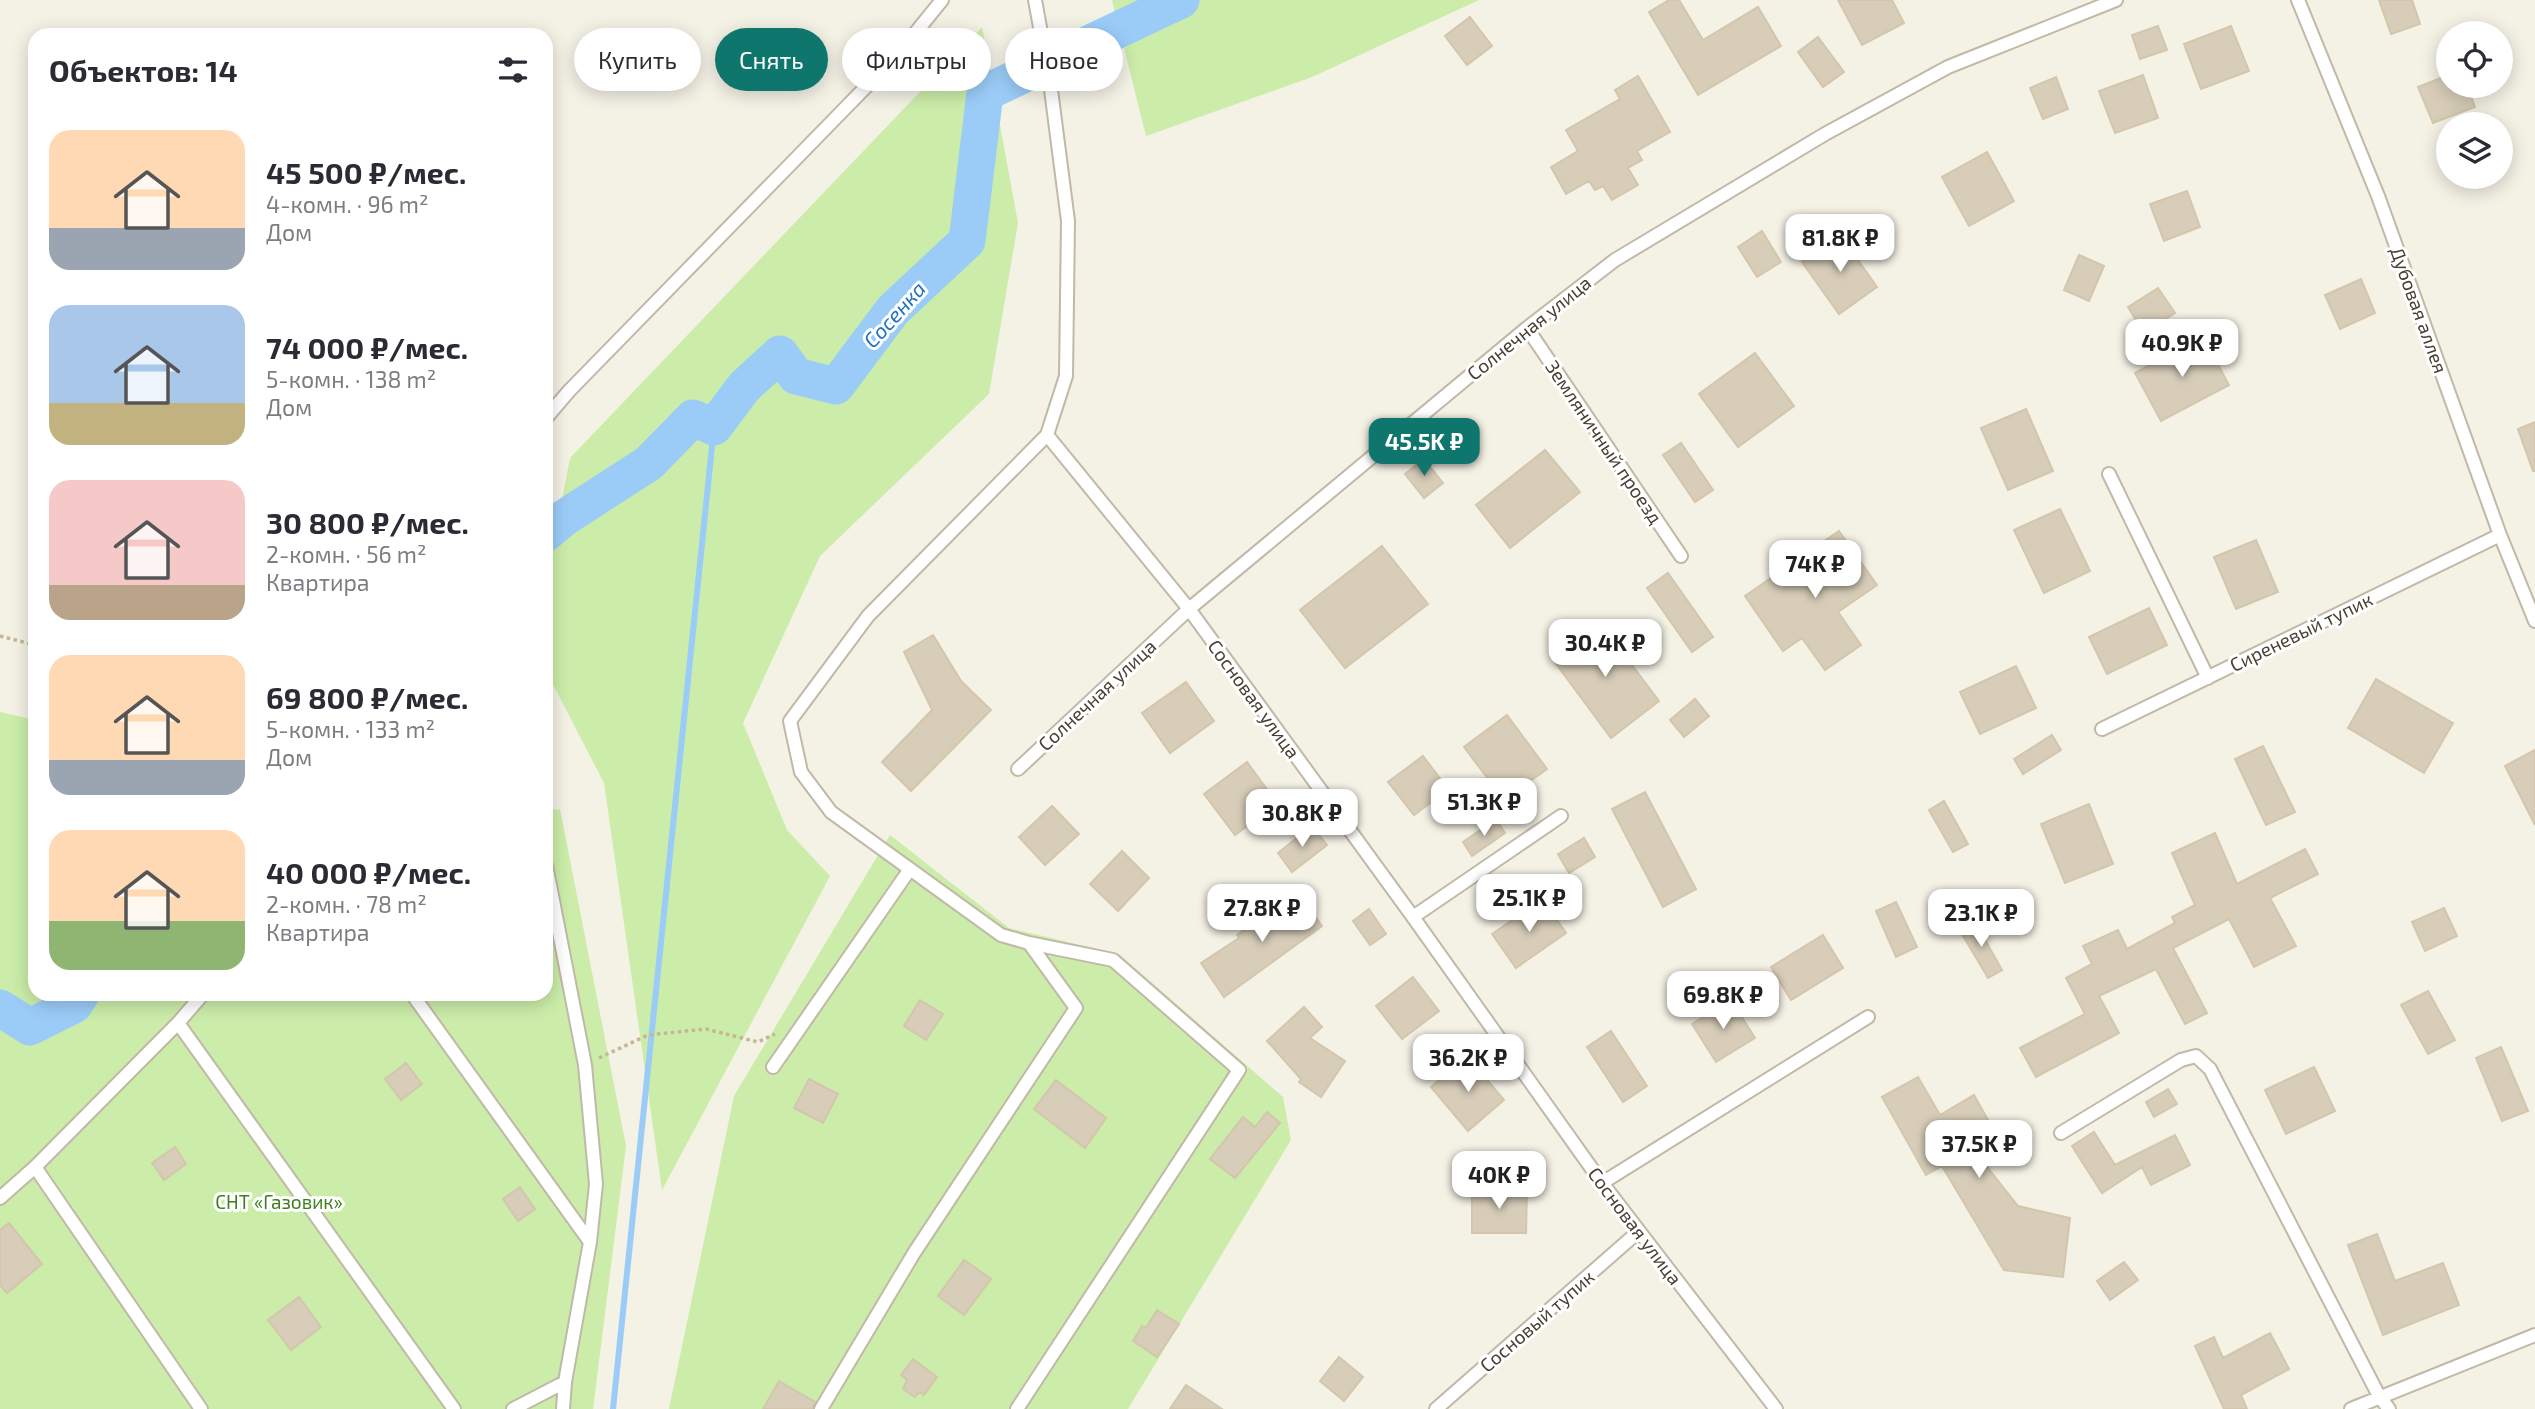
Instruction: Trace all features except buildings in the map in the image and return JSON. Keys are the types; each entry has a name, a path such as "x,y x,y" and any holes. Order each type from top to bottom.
{"lane":[{"path":"553,410 900,52 942,0"},
{"path":"1017,1409 1239,1070 1113,960 1001,935 831,813 801,772 790,721 868,616 1047,435 1066,376 1068,221 1050,82 1035,0"},
{"name":"Солнечная улица","path":"1018,769 1189,609 1527,328 1615,260 1825,134 1948,67 2116,0"},
{"name":"Дубовая аллея","path":"2298,0 2378,196 2500,535 2535,621"},
{"name":"Земляничный проезд","path":"1527,328 1681,556"},
{"name":"Сосновая улица","path":"1047,435 1189,609 1602,1183 1776,1409"},
{"path":"2109,474 2208,678"},
{"name":"Сиреневый тупик","path":"2102,729 2500,535"},
{"path":"1413,917 1561,816"},
{"path":"774,1068 910,869"},
{"path":"553,901 585,1065 596,1184 590,1242 565,1382 563,1409"},
{"path":"821,1409 914,1253 1076,1008 1029,943"},
{"path":"0,1198 35,1167 178,1023 196,1001"},
{"path":"417,1001 590,1242"},
{"path":"1602,1183 1868,1017"},
{"path":"178,1023 454,1409"},
{"path":"2061,1133 2181,1060 2196,1056 2210,1069 2379,1396 2389,1409"},
{"path":"35,1167 201,1409"},
{"name":"Сосновый тупик","path":"1436,1409 1638,1232"},
{"path":"2351,1409 2535,1335"},
{"path":"513,1409 565,1382"}],"path":[{"path":"0,636 28,643"},
{"path":"585,1065 648,1035 658,1033 706,1029 758,1042 806,1021"}],"green space":[{"path":"1112,0 1479,0 1312,77 1146,136 1123,44 1123,28 1119,28"},
{"path":"991,76 1018,223 989,394 820,556 743,723 787,830 830,876 662,1190 604,783 553,685 553,547 570,458 921,91 991,91"},
{"name":"СНТ «Газовик»","path":"0,712 28,718 28,1001 553,1001 553,810 560,809 626,1146 593,1409 0,1409"},
{"path":"890,835 1009,928 1119,954 1283,1097 1291,1140 1128,1409 669,1409 734,1096"}],"waterway":[{"name":"Сосенка","path":"553,527 649,463 693,418 714,427 744,387 780,354 796,376 836,386 893,310 967,241 985,93 1181,0"},
{"path":"613,1409 714,427"},
{"name":"Сосенка","path":"0,1008 30,1027 74,1005 77,1001"}]}
